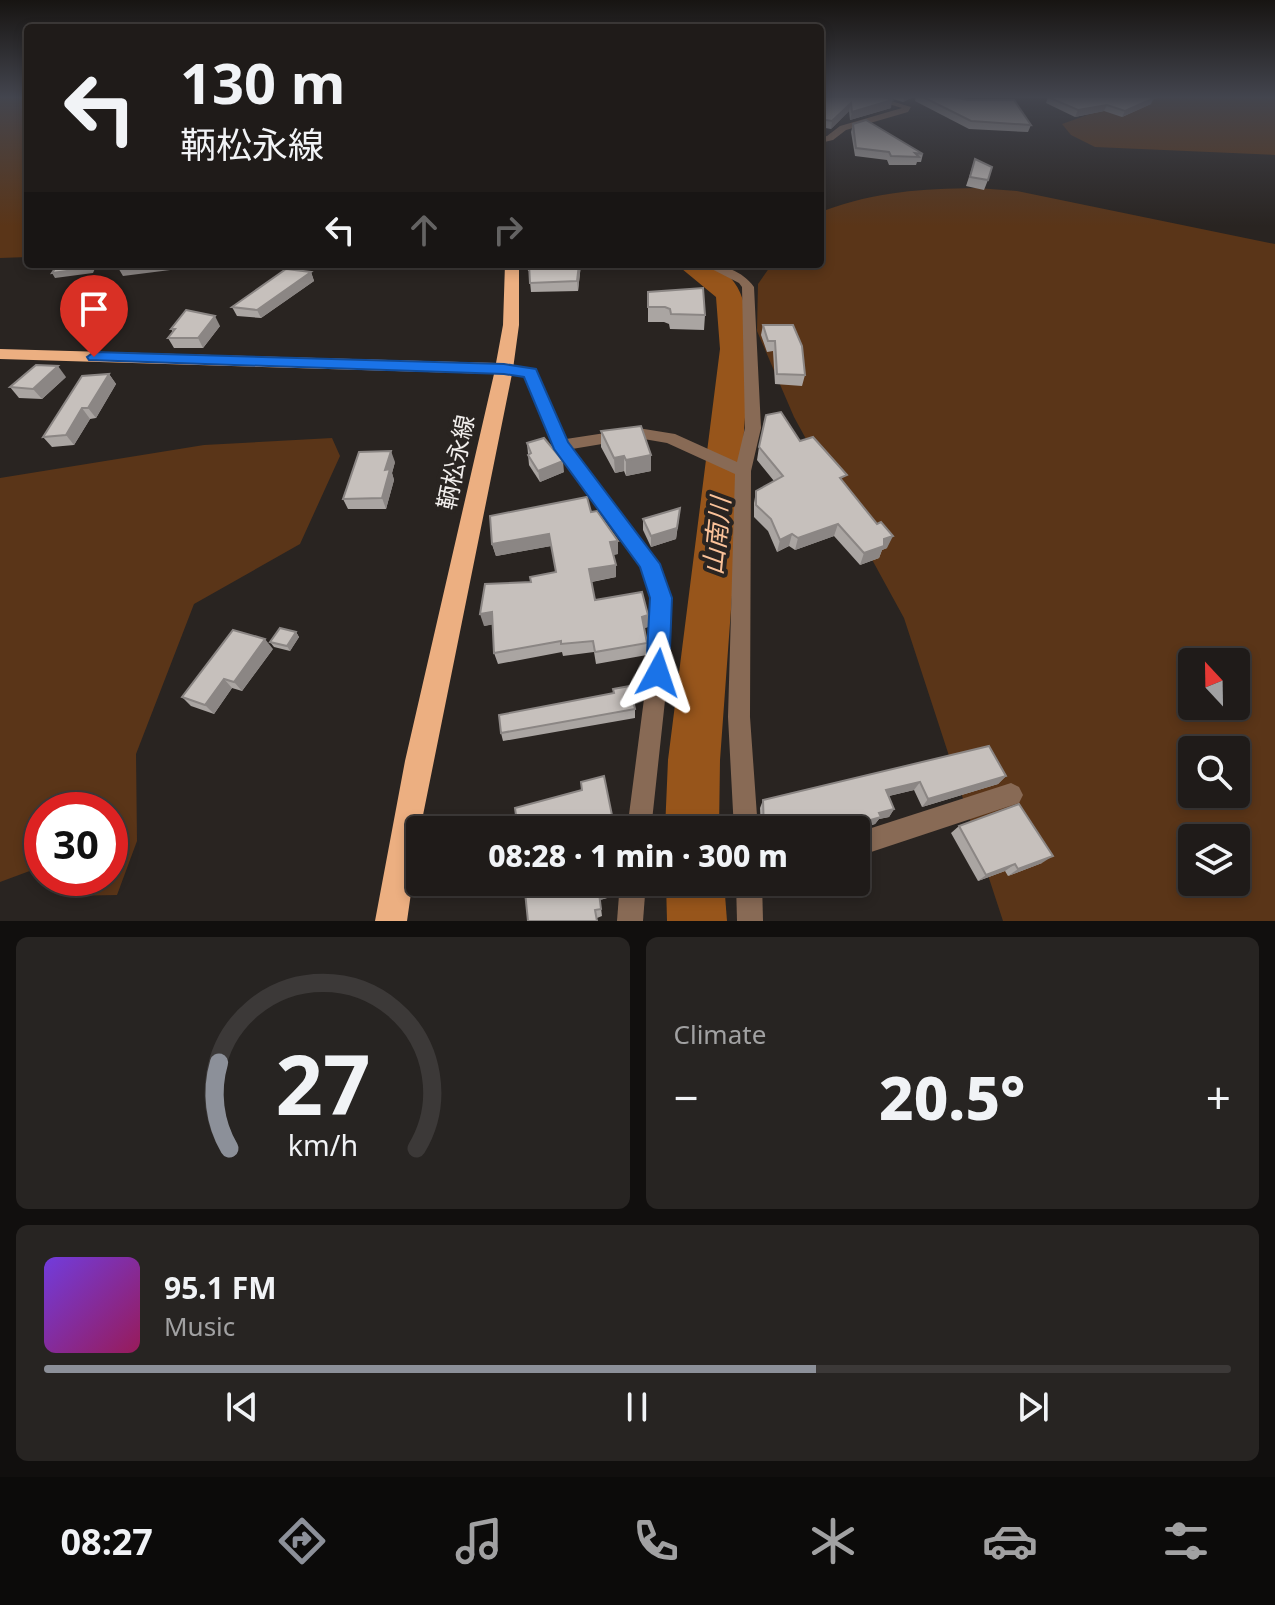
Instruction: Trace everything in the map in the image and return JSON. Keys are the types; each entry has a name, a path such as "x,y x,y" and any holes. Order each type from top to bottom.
{"main road":[{"name":"鞆松永線","path":"391,921 419,761 504,369 511,325 512,268"},
{"path":"0,354 504,369"}],"street":[{"path":"717,268 743,280 748,287 753,428 738,469 739,717 745,816"},
{"path":"504,369 531,373 561,445 650,564 661,598 661,645 641,816"},
{"path":"561,445 638,433 670,438 738,469"},
{"path":"870,840 1011,795"},
{"path":"630,921 632,896"},
{"path":"749,896 750,921"}],"shaded area":[{"path":"0,140 24,140 24,257 0,258"},
{"path":"1081,140 1275,140 1275,155 1095,147"},
{"path":"977,188 1017,191 1275,244 1275,921 1003,921 904,618 794,417 757,331 758,284 769,268 824,268 824,211 881,195"},
{"path":"332,438 340,456 300,544 194,604 136,754 137,841 128,865 128,792 24,792 24,873 0,882 0,478 204,445"}],"building":[{"path":"855,140 899,140 923,154 915,153 919,157 891,156 889,152 856,148"},
{"path":"975,159 992,167 988,180 970,177"},
{"path":"55,268 89,268 52,273"},
{"path":"529,268 579,268 577,281 530,283"},
{"path":"286,269 311,272 257,310 232,307"},
{"path":"703,288 705,315 671,314 670,309 665,307 648,307 648,292"},
{"path":"186,310 215,316 198,338 168,338 175,329 171,329"},
{"path":"763,325 793,325 802,346 805,375 777,374 775,341 768,341"},
{"path":"36,365 58,366 33,389 10,387"},
{"path":"109,374 88,408 82,408 66,435 43,437 82,376"},
{"path":"781,412 800,441 813,437 847,475 840,478 877,524 881,522 893,536 884,539 884,546 864,553 838,524 798,538 792,534 780,540 771,519 756,505 756,491 783,476 759,447 766,415"},
{"path":"641,426 651,455 626,460 624,456 614,458 601,431"},
{"path":"544,438 563,461 538,471 528,455 531,453 527,443"},
{"path":"391,451 385,470 390,469 382,498 343,499 359,452"},
{"path":"587,497 591,512 597,511 618,541 610,542 616,565 589,569 595,600 642,592 648,615 642,617 647,643 595,652 593,641 561,644 561,641 494,653 492,612 480,614 485,584 531,582 530,577 556,572 549,534 492,544 490,516"},
{"path":"680,508 677,528 651,536 643,519"},
{"path":"280,628 296,632 287,646 270,642"},
{"path":"233,630 265,639 234,682 224,679 205,705 182,697"},
{"path":"630,686 635,709 501,733 499,715 614,693 613,689"},
{"path":"989,746 1006,776 928,799 920,782 886,790 894,809 879,813 881,817 870,820 870,816 764,816 763,800"},
{"path":"604,776 612,816 516,816 515,808 582,790 581,782"},
{"path":"1019,804 1053,856 1018,869 1015,864 986,875 959,826"},
{"path":"525,896 599,896 601,909 595,910 597,921 528,921"}],"waterway":[{"name":"山南川","path":"692,816 694,760 735,349 730,297 717,282 695,268"},
{"name":"山南川","path":"696,896 697,921"}],"route":[{"path":"94,357 504,369 531,373 561,445 580,475 650,564 661,598 658,673"}]}
